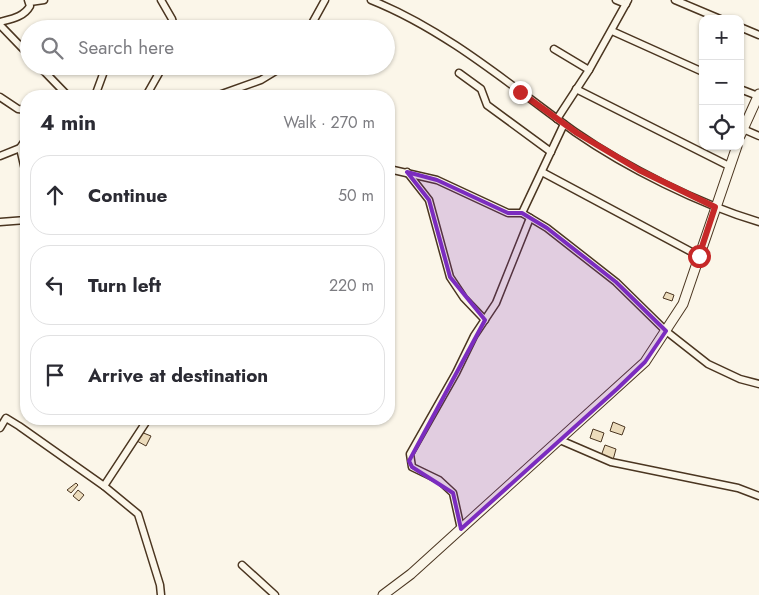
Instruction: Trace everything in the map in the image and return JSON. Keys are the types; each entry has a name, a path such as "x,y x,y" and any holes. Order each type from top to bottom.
{"street":[{"path":"20,45 0,24 28,11 29,1 44,0"},
{"path":"160,0 172,20"},
{"path":"314,20 325,0"},
{"path":"371,0 414,22 469,55 564,124 639,170 715,207 759,222"},
{"path":"557,118 589,70 627,2 616,0"},
{"path":"675,0 711,15"},
{"path":"744,29 759,35"},
{"path":"612,31 699,70"},
{"path":"554,49 589,70"},
{"path":"459,73 481,89 487,105 551,152"},
{"path":"47,75 60,90"},
{"path":"97,90 103,75"},
{"path":"149,90 156,75"},
{"path":"233,90 269,75"},
{"path":"576,89 730,166"},
{"path":"744,90 758,95 744,125"},
{"path":"0,97 20,109"},
{"path":"522,213 564,124"},
{"path":"744,133 759,136"},
{"path":"0,156 20,148"},
{"path":"383,595 411,574 645,362 683,304 735,150"},
{"path":"395,170 437,180 508,213 522,213 547,228 616,282 666,331 708,364 740,379 759,384"},
{"path":"407,172 429,200 450,276 464,298 485,320"},
{"path":"542,172 699,256"},
{"path":"461,529 453,492 439,480 412,467 410,454 502,290 530,218"},
{"path":"0,222 20,220"},
{"path":"0,428 6,418 104,486 138,514 160,585 160,595"},
{"path":"104,486 144,425"},
{"path":"560,440 611,462 738,488 759,496"},
{"path":"242,566 275,595"}],"highlighted area":[{"path":"407,172 437,180 508,213 522,213 547,228 616,282 666,331 645,362 461,529 453,493 412,467 409,461 485,320 450,277 429,200"}],"building":[{"path":"666,292 674,295 672,301 663,298"},
{"path":"613,422 625,427 622,435 610,431"},
{"path":"593,429 604,433 601,442 590,438"},
{"path":"141,432 151,436 146,446 137,441"},
{"path":"605,445 616,449 613,460 601,456"},
{"path":"76,483 78,485 71,493 67,490"},
{"path":"78,490 84,495 79,501 73,496"}],"route":[{"path":"520,92 577,133 639,170 715,207 699,256"}]}
